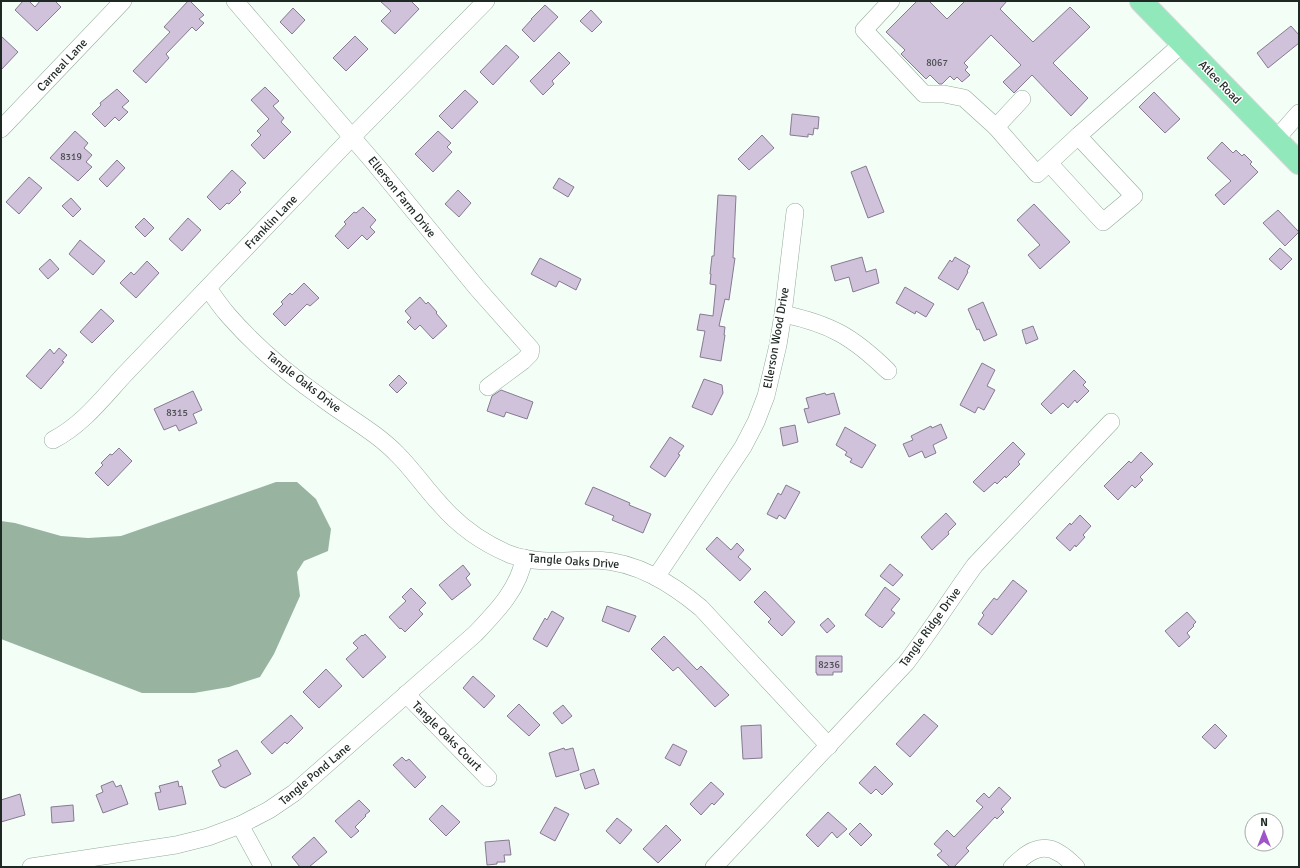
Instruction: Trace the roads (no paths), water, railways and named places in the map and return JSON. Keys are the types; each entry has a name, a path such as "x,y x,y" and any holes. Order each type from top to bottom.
{"main road":[{"name":"Atlee Road","path":"1140,1 1299,163"}],"street":[{"name":"Carneal Lane","path":"1,129 123,1"},
{"name":"Ellerson Farm Drive","path":"235,1 477,288 531,349 530,354 523,361 488,386"},
{"name":"Franklin Lane","path":"53,440 68,432 88,415 124,375 486,1"},
{"path":"891,1 864,30 924,94 944,94 964,98 996,127 1037,174 1182,44"},
{"path":"996,127 1022,99"},
{"path":"1276,139 1299,114"},
{"path":"1049,163 1103,222 1134,196 1078,136"},
{"name":"Ellerson Wood Drive","path":"656,577 743,448 756,422 766,396 778,345 783,314 795,212"},
{"name":"Tangle Oaks Drive","path":"208,288 227,314 243,331 275,360 321,398 377,437 399,455 441,505 462,526 482,540 508,553 524,558 535,560 599,560 638,568 656,577 681,592 701,608 829,746"},
{"path":"783,314 808,319 832,328 850,338 870,353 888,371"},
{"name":"Tangle Ridge Drive","path":"714,867 906,663 957,589 975,566 1112,422"},
{"name":"Tangle Pond Lane","path":"31,867 176,845 208,837 240,825 269,810 294,793 476,634 513,589 524,558"},
{"name":"Tangle Oaks Court","path":"406,694 488,778"},
{"path":"240,825 263,867"},
{"path":"1012,867 1030,851 1040,848 1059,852 1076,867"}]}
